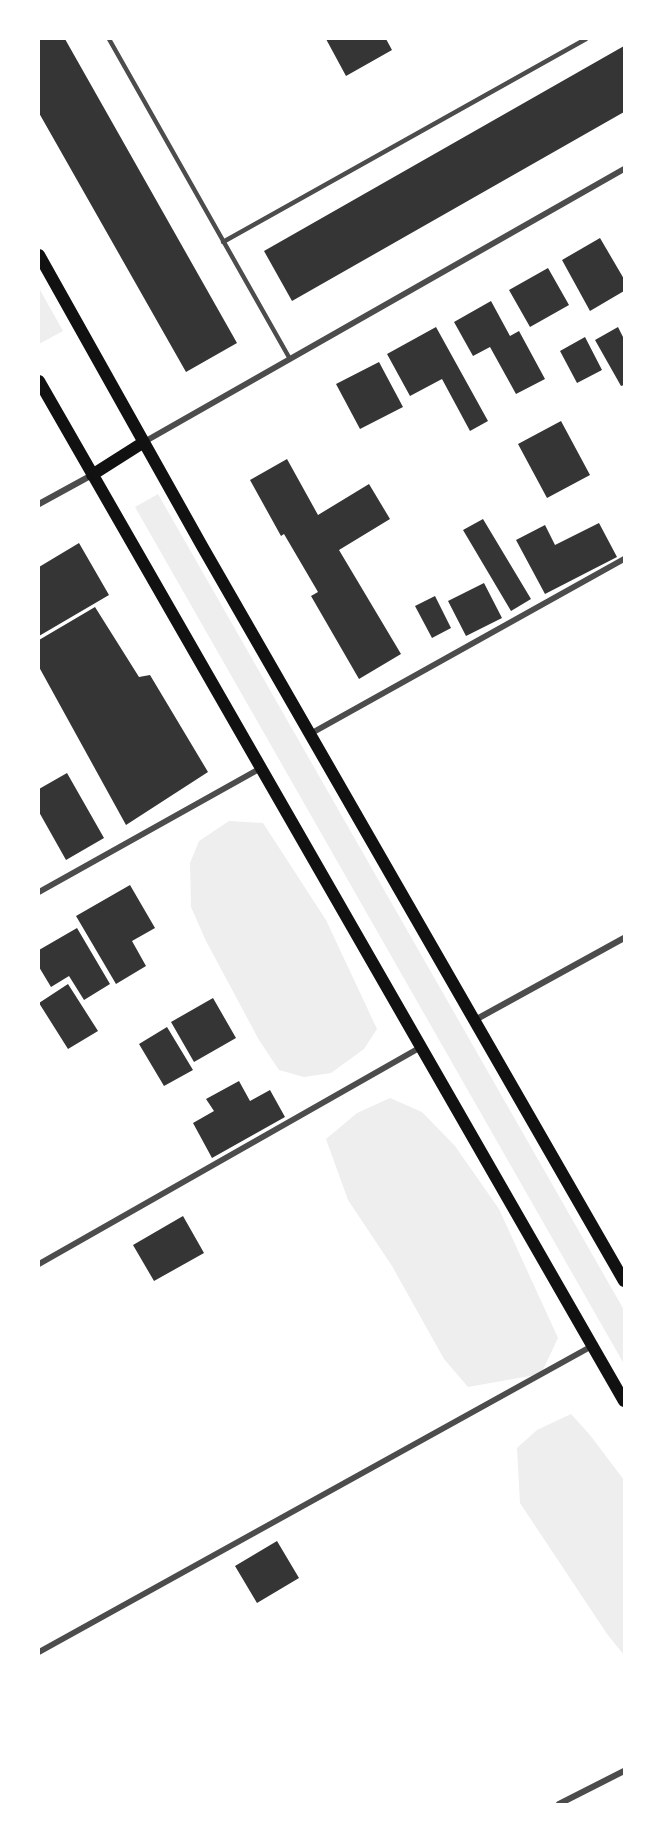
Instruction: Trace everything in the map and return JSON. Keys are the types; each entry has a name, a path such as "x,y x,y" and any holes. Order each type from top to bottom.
{"main road":[{"path":"39,255 310,735 624,1281"},
{"path":"39,381 624,1401"},
{"path":"92,475 144,442"}],"street":[{"path":"144,442 624,169"},
{"path":"39,504 92,475"},
{"path":"310,735 624,559"},
{"path":"39,892 261,768"},
{"path":"475,1020 624,938"},
{"path":"39,1264 421,1047"},
{"path":"39,1652 592,1346"},
{"path":"559,1804 624,1771"}],"lane":[{"path":"109,39 290,359"},
{"path":"223,242 586,39"}],"shaded area":[{"path":"39,288 63,331 39,344"},
{"path":"158,494 624,1310 624,1364 135,507"},
{"path":"229,821 263,823 326,920 377,1029 364,1049 331,1073 304,1077 279,1070 259,1040 206,941 191,907 190,863 199,841"},
{"path":"390,1098 422,1112 455,1146 499,1209 558,1338 541,1374 468,1387 444,1359 392,1266 348,1200 326,1139 357,1113"},
{"path":"571,1414 624,1480 624,1655 607,1634 520,1503 517,1448 537,1430"}],"building":[{"path":"39,39 65,39 237,343 186,372 39,113"},
{"path":"326,39 386,39 392,50 346,76"},
{"path":"624,46 624,112 292,301 264,251"},
{"path":"600,238 624,279 624,291 590,311 562,260"},
{"path":"548,268 569,305 530,327 509,290"},
{"path":"491,301 510,336 519,331 545,379 516,394 490,347 473,356 454,322"},
{"path":"436,327 488,421 470,431 442,379 410,396 387,354"},
{"path":"618,327 624,339 624,385 621,386 595,340"},
{"path":"585,337 602,370 577,383 560,351"},
{"path":"379,362 403,407 360,429 336,384"},
{"path":"561,421 590,475 547,498 518,444"},
{"path":"287,459 318,515 369,484 390,519 339,550 401,654 359,679 311,596 318,592 284,534 281,536 250,480"},
{"path":"483,519 531,599 511,611 463,530"},
{"path":"599,523 617,557 545,594 516,540 545,525 555,545"},
{"path":"79,543 109,595 39,636 39,567"},
{"path":"484,583 502,618 466,636 448,601"},
{"path":"435,596 451,628 432,638 415,606"},
{"path":"95,607 139,677 150,675 208,772 126,825 39,667 39,640"},
{"path":"67,773 104,838 66,860 39,812 39,789"},
{"path":"130,885 155,928 132,941 146,966 116,984 76,916"},
{"path":"77,928 110,984 84,1000 69,976 51,987 39,967 39,950"},
{"path":"68,984 98,1031 68,1049 39,1003"},
{"path":"213,998 236,1038 194,1062 171,1022"},
{"path":"167,1027 193,1070 164,1086 139,1044"},
{"path":"239,1081 250,1101 270,1090 285,1117 212,1158 193,1123 214,1111 206,1099"},
{"path":"183,1216 204,1253 154,1281 133,1245"},
{"path":"277,1541 299,1578 257,1603 235,1566"}]}
